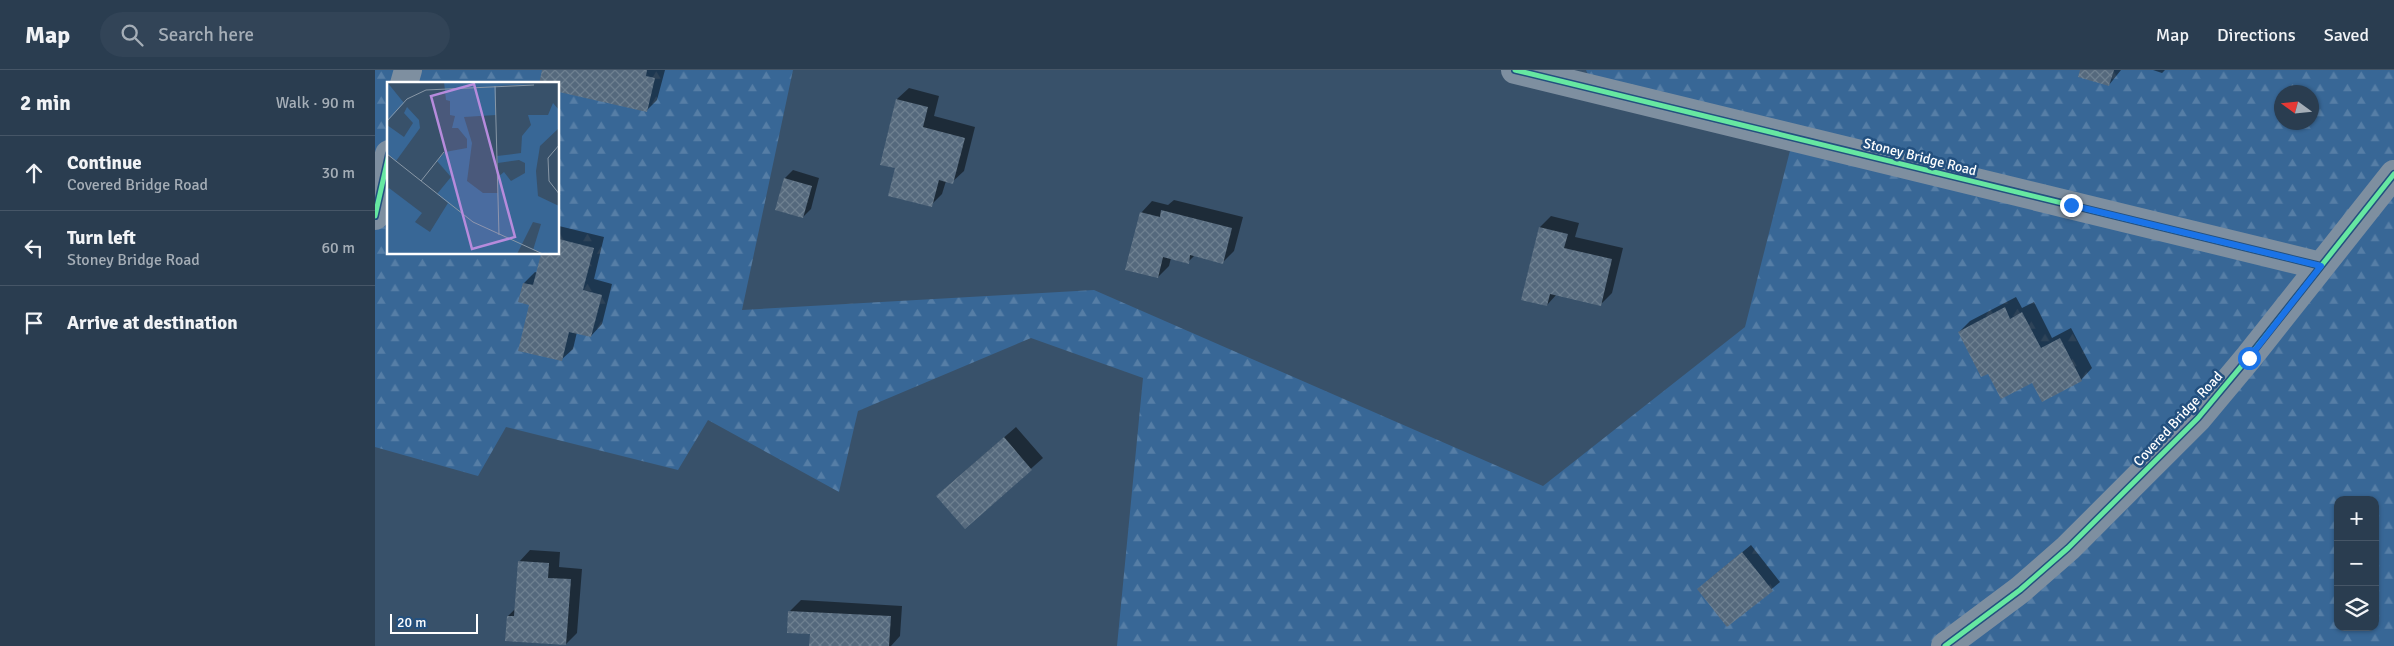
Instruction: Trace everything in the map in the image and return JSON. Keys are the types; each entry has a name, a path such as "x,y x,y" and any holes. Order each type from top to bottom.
{"street":[{"name":"Stoney Bridge Road","path":"1515,70 2321,266"},
{"path":"375,216 387,163"},
{"name":"Covered Bridge Road","path":"1945,646 2020,590 2068,548 2198,418 2249,358 2394,174"}],"green space":[{"path":"375,70 793,70 742,310 1094,290 1543,486 1745,327 1794,135 1592,84 1586,70 2394,70 2394,646 1117,646 1143,378 1031,338 858,411 839,492 708,420 678,470 506,427 478,476 375,447"}],"building":[{"path":"542,70 647,70 646,76 655,78 647,112 560,92 560,82 539,82"},
{"path":"2080,70 2114,70 2109,86 2078,77"},
{"path":"896,99 928,107 923,127 965,138 953,184 939,180 932,207 888,196 895,168 880,165"},
{"path":"784,178 812,186 803,218 775,210"},
{"path":"1161,210 1232,228 1223,264 1190,255 1189,264 1163,257 1158,278 1125,270 1140,212 1160,217"},
{"path":"1539,227 1568,234 1564,248 1612,259 1601,306 1550,294 1547,306 1521,300"},
{"path":"560,239 594,248 583,290 602,295 591,337 569,332 562,361 518,351 529,305 518,302 523,283 533,285 541,255 560,255"},
{"path":"2005,307 2010,319 2022,312 2041,348 2060,338 2082,381 2042,402 2032,383 2001,399 1988,374 1981,377 1958,332"},
{"path":"1004,437 1032,470 965,529 936,496"},
{"path":"1742,552 1773,591 1727,627 1697,589"},
{"path":"518,561 549,563 548,578 571,579 566,645 505,641 507,616 514,616"},
{"path":"788,611 891,616 889,646 809,646 810,634 787,633"}],"cycle path":[{"path":"1515,70 2321,266"},
{"path":"375,216 387,163"},
{"path":"1945,646 2020,590 2068,548 2198,418 2249,357 2394,174"}],"route":[{"path":"2071,205 2321,266 2249,358"}]}
